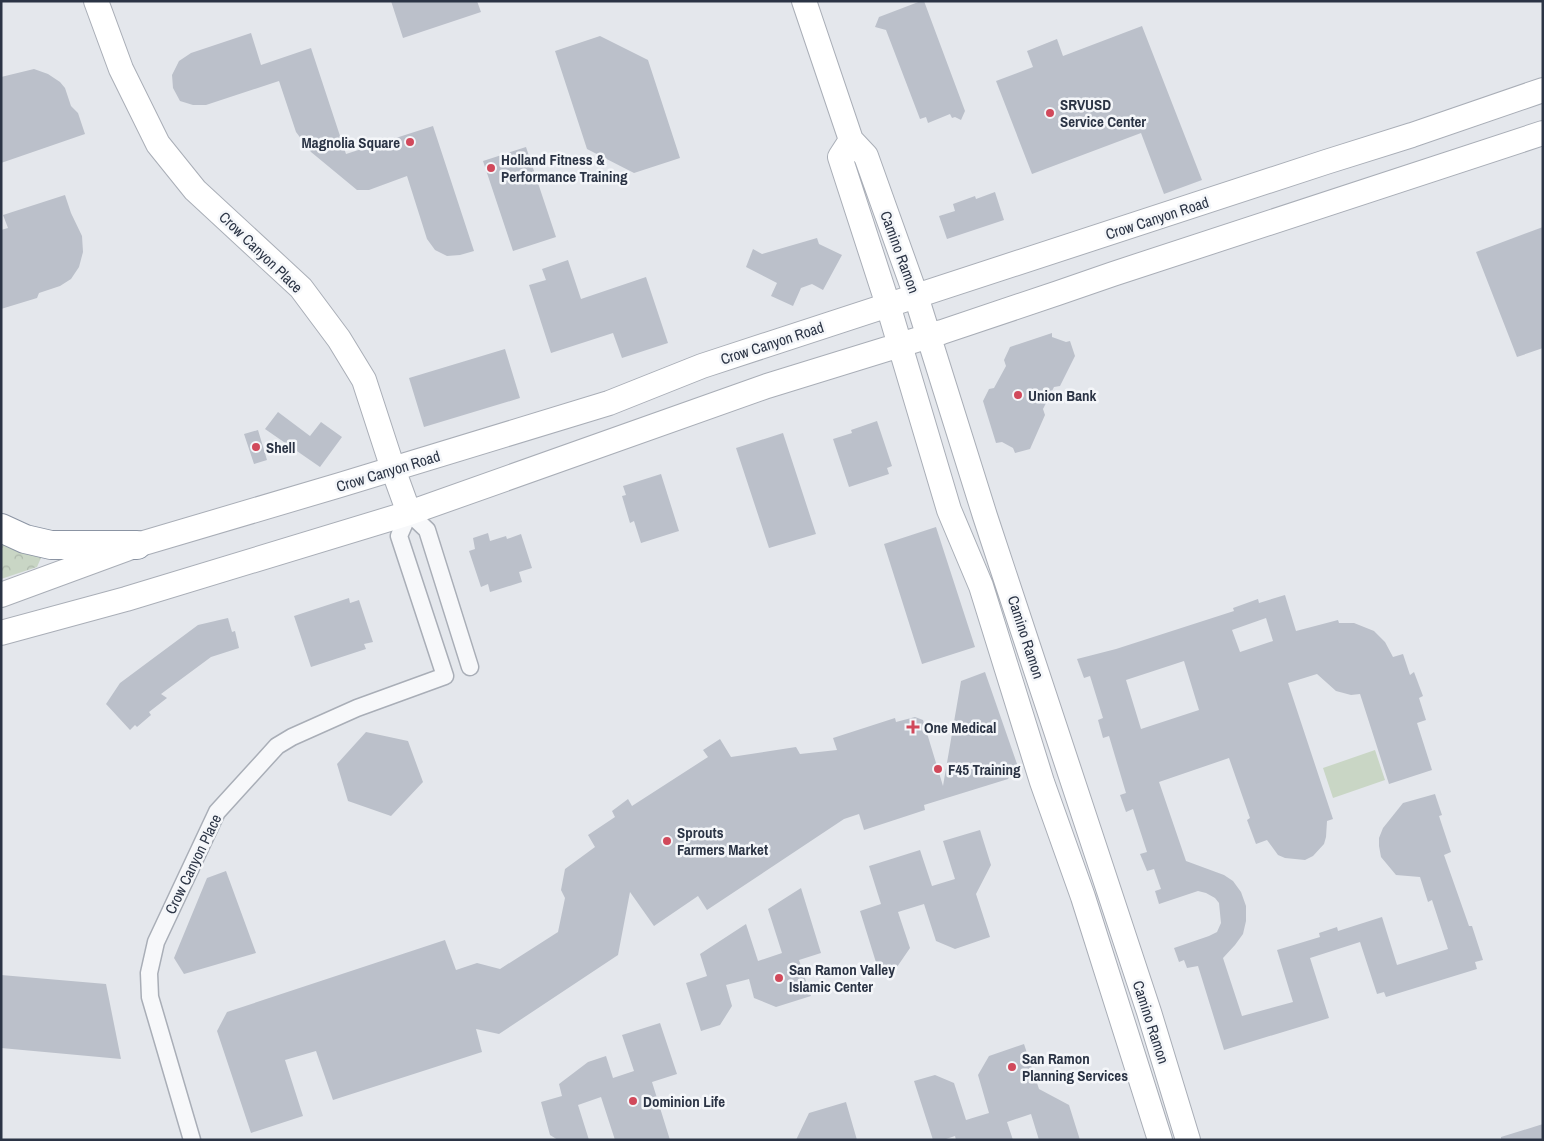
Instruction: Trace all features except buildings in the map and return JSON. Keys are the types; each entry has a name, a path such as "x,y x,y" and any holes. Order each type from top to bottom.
{"highway":[{"path":"1,528 25,538 51,545 137,545"}],"main road":[{"name":"Crow Canyon Place","path":"96,1 121,69 158,144 195,190 301,288 338,339 364,380 392,469 409,513"},
{"name":"Camino Ramon","path":"804,1 852,140 866,156 916,296 985,516 1148,1012 1188,1140"},
{"name":"Crow Canyon Road","path":"1,595 137,545 609,403 702,366 1412,135 1543,90"},
{"path":"1,633 126,599 409,513 767,386 1058,294 1113,274 1543,133"},
{"name":"Camino Ramon","path":"852,140 840,157 888,305 949,510 981,586 1036,764 1083,897 1160,1140"}],"street":[{"name":"Crow Canyon Place","path":"192,1140 152,1006 149,973 156,942 218,812 277,746 357,708 446,676 399,536 409,513 427,530 470,667"}],"green space":[{"path":"1,534 44,551 37,567 1,579"},
{"path":"1375,750 1385,780 1333,798 1323,768"}],"place":[{"name":"SRVUSD Service Center","path":"1050,113"},
{"name":"Magnolia Square","path":"410,142"},
{"name":"Holland Fitness & Performance Training","path":"491,168"},
{"name":"Union Bank","path":"1018,395"},
{"name":"Shell","path":"256,447"},
{"name":"One Medical","path":"913,727"},
{"name":"F45 Training","path":"938,769"},
{"name":"Sprouts Farmers Market","path":"667,841"},
{"name":"San Ramon Valley Islamic Center","path":"779,978"},
{"name":"San Ramon Planning Services","path":"1012,1067"},
{"name":"Dominion Life","path":"633,1101"}]}
